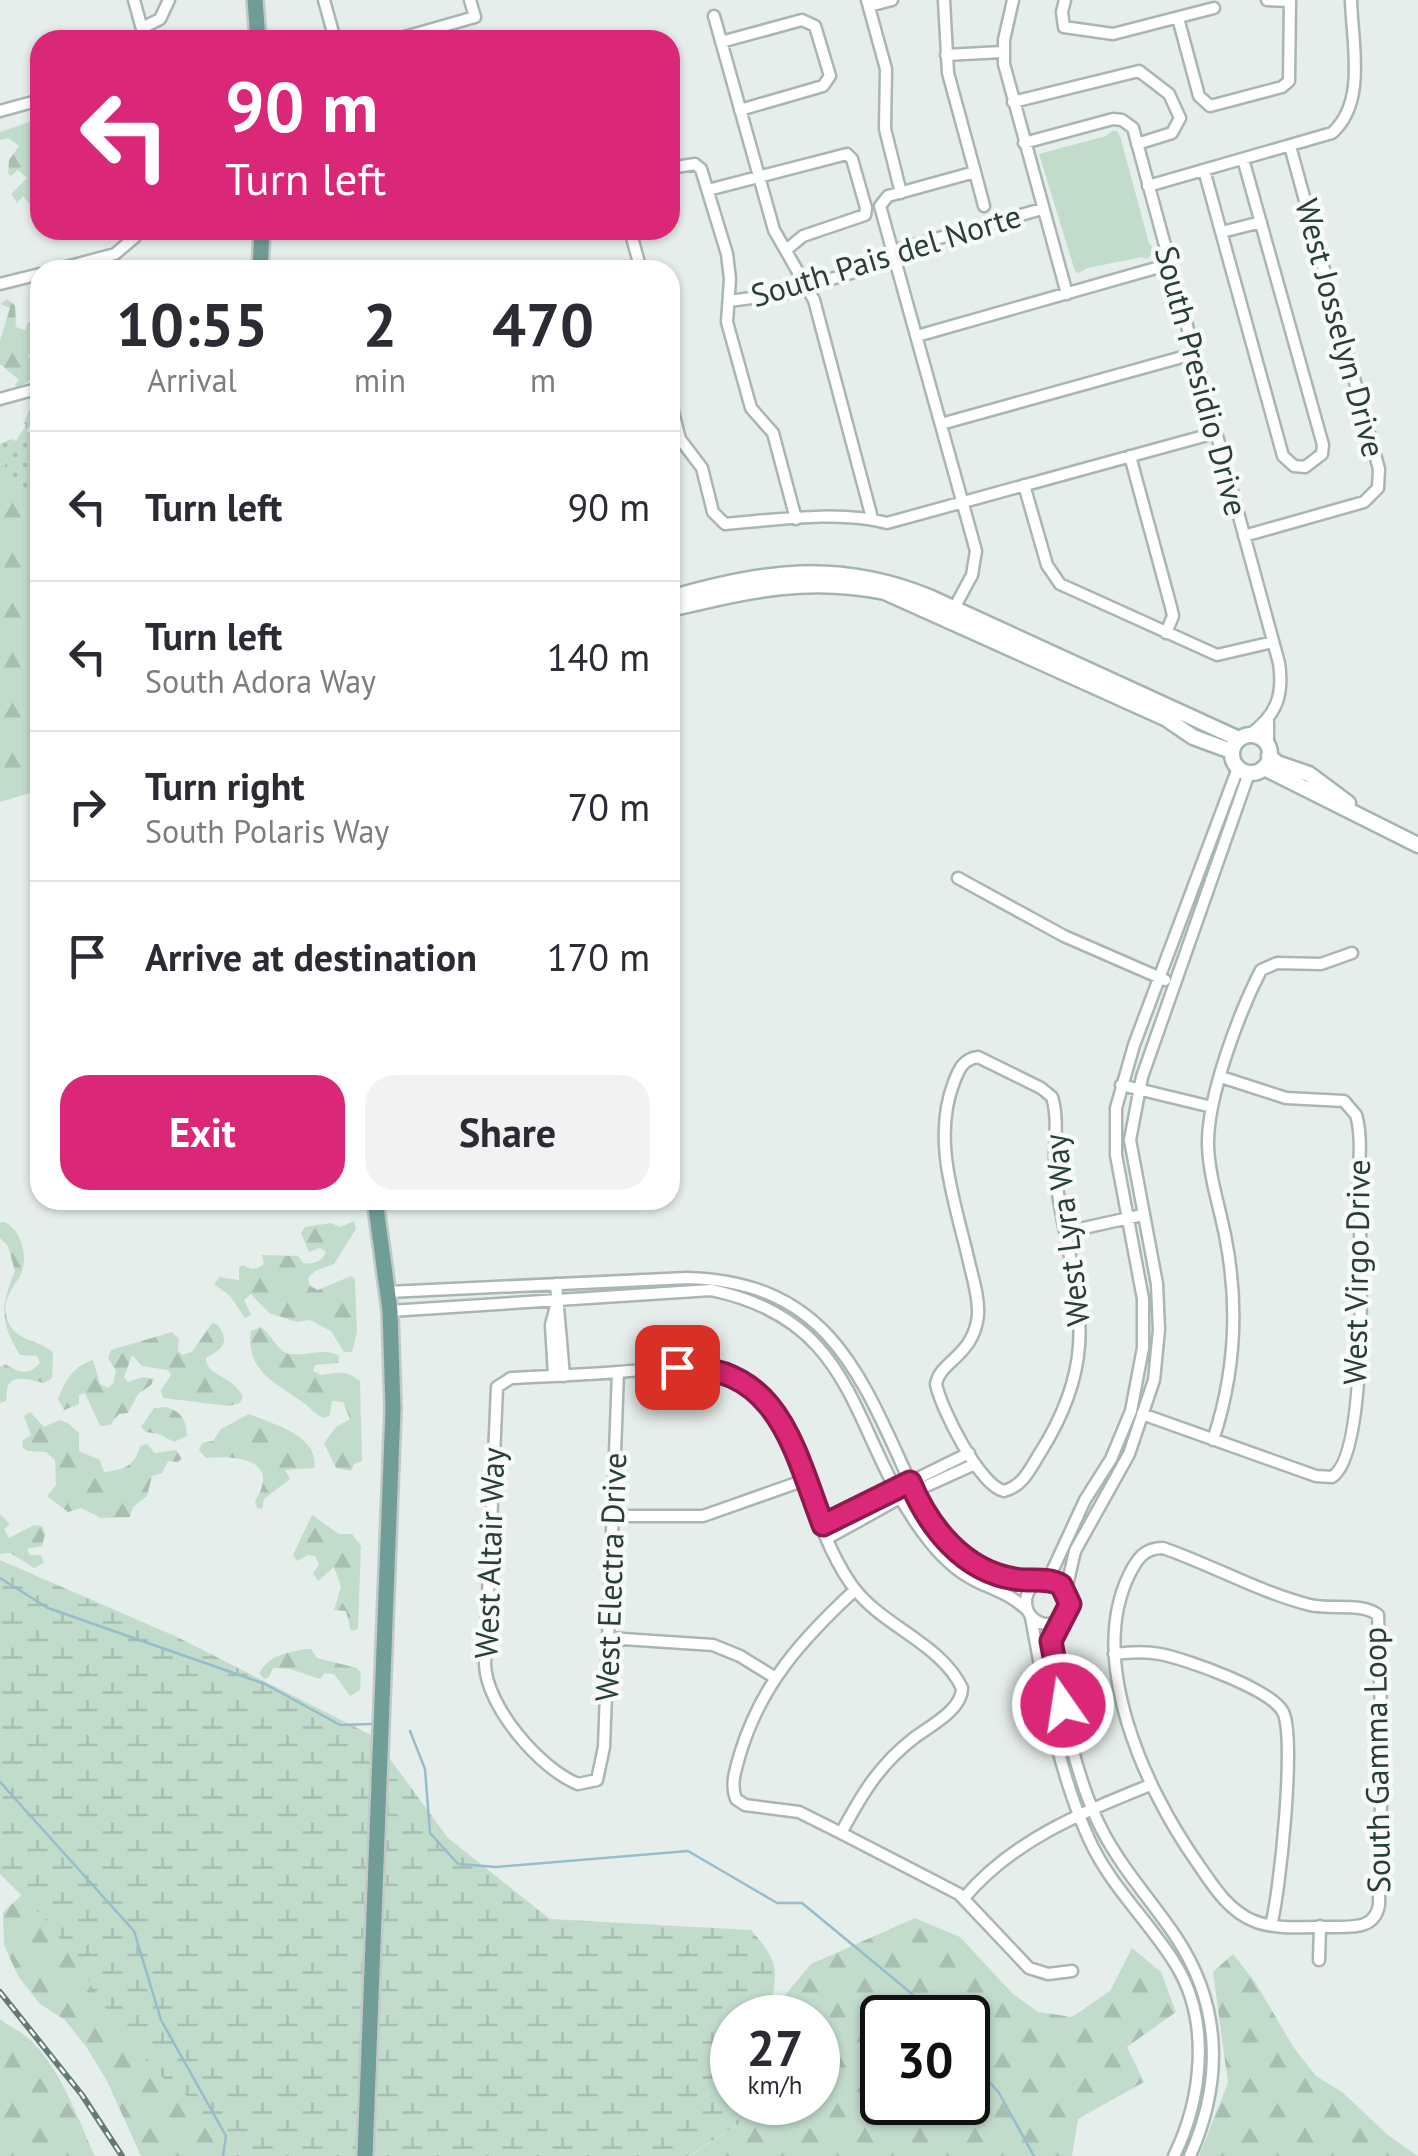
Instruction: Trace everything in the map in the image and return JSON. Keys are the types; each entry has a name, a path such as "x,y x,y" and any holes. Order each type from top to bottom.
{"main road":[{"path":"255,0 257,30"},
{"path":"365,2156 391,1477 390,1311 376,1210"}],"street":[{"path":"134,0 143,30"},
{"path":"149,30 160,20 169,0"},
{"path":"324,0 332,30"},
{"path":"429,30 475,17 470,0"},
{"path":"892,0 868,3 886,69 884,129 901,193"},
{"path":"944,0 946,55 984,206"},
{"path":"1014,0 1002,52 1067,294"},
{"path":"1065,0 1064,27 1113,34 1214,8"},
{"path":"1178,18 1199,96 1210,106 1282,87 1289,81 1290,0 1267,0"},
{"path":"1148,186 1332,133 1347,120 1354,93 1351,0"},
{"path":"714,16 774,230 808,286 872,518"},
{"path":"721,42 810,20 816,26 830,76 823,86 740,110"},
{"path":"946,55 1002,52"},
{"path":"1013,102 1138,71 1170,94 1180,118 1172,133 1137,144 1132,128 1113,119 1024,143"},
{"path":"0,111 30,103"},
{"name":"South Presidio Drive","path":"1137,144 1278,662 1280,688 1268,721 1267,758"},
{"name":"West Josselyn Drive","path":"1244,536 1364,502 1378,488 1379,469 1290,146"},
{"path":"708,190 847,154 852,159 865,215 803,236 786,250"},
{"path":"1204,170 1283,456 1294,466 1305,468 1322,454 1323,445 1243,159"},
{"path":"680,166 695,164 701,169 708,190 727,254 726,322 751,408 773,433 796,519"},
{"path":"951,613 975,565 976,551 880,206 888,196 974,172"},
{"name":"South Pais del Norte","path":"729,301 747,301 808,286 851,273 893,251 1042,209"},
{"path":"1222,232 1260,222"},
{"path":"92,260 115,254 131,240"},
{"path":"917,336 1170,264"},
{"path":"0,283 30,276"},
{"path":"941,424 1194,354"},
{"path":"0,399 30,391"},
{"path":"680,438 702,468 713,512 725,524 872,518 887,522 1214,433"},
{"path":"1130,456 1173,616 1166,632"},
{"path":"1024,485 1047,565 1060,584 1216,655 1272,642"},
{"path":"680,595 743,578 807,571 877,579 1240,742 1261,738 1267,758 1418,846"},
{"path":"680,607 759,588 812,583 850,584 951,613"},
{"path":"1240,742 1268,721"},
{"path":"1190,2156 1202,2131 1213,2082 1213,2032 1208,2004 1177,1938 1118,1859 1092,1808 1051,1641 1058,1622 1068,1611 1066,1590 1075,1551 1128,1454 1144,1415 1158,1353 1159,1305 1130,1140 1139,1090 1243,771 1240,742"},
{"path":"1174,2156 1194,2104 1200,2068 1191,2002 1178,1967 1105,1869 1078,1814 1058,1749 1030,1614 1029,1590 1044,1580 1110,1459 1131,1411 1141,1358 1140,1280 1116,1155 1121,1086 1243,771 1267,758"},
{"path":"958,878 1064,936 1175,984"},
{"path":"1213,1440 1228,1390 1233,1316 1229,1262 1208,1148 1220,1076 1262,970 1277,962 1331,962 1352,953"},
{"name":"West Lyra Way","path":"971,1058 986,1059 1052,1097 1056,1180 1066,1232 1079,1299 1076,1367 1063,1410 1047,1442 1020,1482 1004,1491 989,1484 972,1458 939,1394 936,1378 965,1352 977,1320 976,1290 944,1139 950,1093 962,1064 971,1058"},
{"name":"West Virgo Drive","path":"1131,1411 1316,1476 1337,1474 1341,1468 1354,1415 1362,1343 1356,1114 1344,1101 1286,1098 1220,1076"},
{"path":"1121,1086 1212,1107"},
{"path":"1066,1232 1142,1215"},
{"path":"388,1292 718,1279 763,1290 826,1330 852,1363 924,1513 945,1541 973,1564 1005,1578 1044,1580 1066,1590"},
{"path":"556,1284 561,1324 559,1376 696,1367 737,1379 754,1389 777,1414 828,1538 856,1590 949,1670 961,1685 962,1696 954,1707 881,1766 842,1832"},
{"path":"390,1311 710,1290 745,1297 791,1320 822,1348 841,1376 898,1493 929,1541 961,1573 1014,1597 1044,1624 1058,1622"},
{"name":"West Electra Drive","path":"597,1780 604,1747 618,1372"},
{"name":"West Altair Way","path":"559,1376 511,1378 499,1384 495,1396 487,1680 501,1708 544,1766 578,1784 597,1780"},
{"path":"823,1525 972,1458"},
{"path":"614,1516 681,1518 712,1514 806,1480"},
{"path":"828,1538 898,1493"},
{"name":"South Gamma Loop","path":"1154,1548 1168,1550 1297,1601 1320,1607 1370,1609 1378,1615 1382,1749 1378,1912 1372,1921 1360,1926 1271,1925 1244,1916 1226,1901 1169,1822 1150,1785 1133,1739 1114,1654 1115,1622 1123,1589 1137,1560 1154,1548"},
{"path":"856,1590 803,1640 774,1678 742,1747 733,1784 736,1799 746,1805 799,1812 842,1832 964,1898 1029,1968 1048,1974 1072,1971"},
{"path":"608,1638 713,1645 740,1656 774,1678"},
{"path":"1114,1654 1148,1653 1187,1661 1268,1697 1282,1710 1287,1737 1282,1870 1271,1925"},
{"path":"964,1898 1007,1857 1040,1834 1150,1785"},
{"path":"1319,1960 1320,1926"}],"green space":[{"path":"30,122 30,204 23,196 17,203 11,194 27,178 18,170 11,176 8,173 9,160 19,146 8,138 0,140 0,132"},
{"path":"1112,131 1120,136 1149,243 1156,252 1146,259 1078,273 1039,154"},
{"path":"7,299 15,305 16,327 25,330 30,322 30,380 17,388 19,380 0,364 0,340 10,308 0,304"},
{"path":"30,410 30,491 7,485 2,473 7,462 0,456 0,444 16,441"},
{"path":"0,456 7,462 2,473 7,485 30,491 30,793 0,802"},
{"path":"354,1221 356,1229 334,1264 308,1278 310,1286 318,1290 351,1276 355,1279 357,1332 352,1352 344,1352 331,1331 310,1320 297,1322 269,1313 251,1294 244,1300 251,1315 245,1318 230,1296 214,1284 219,1277 239,1280 239,1268 261,1266 262,1255 298,1256 303,1263 317,1262 326,1252 320,1248 309,1252 301,1233 305,1227 331,1223 340,1227"},
{"path":"0,1223 15,1231 24,1253 23,1269 6,1304 9,1324 18,1334 53,1352 52,1378 44,1383 14,1380 8,1386 6,1401 0,1403 0,1367 5,1364 28,1371 40,1363 37,1356 20,1355 6,1323 5,1304 15,1271 8,1246 0,1238"},
{"path":"212,1323 217,1324 224,1340 221,1348 206,1358 207,1364 233,1384 243,1397 240,1403 229,1406 163,1398 161,1390 171,1375 168,1370 142,1366 132,1355 124,1377 128,1382 143,1377 154,1379 138,1394 128,1413 119,1414 110,1425 100,1426 85,1393 79,1395 79,1404 64,1410 58,1399 71,1375 93,1360 100,1384 108,1388 116,1371 108,1358 111,1350 172,1332 179,1339 178,1350 182,1355 192,1352"},
{"path":"261,1327 289,1354 325,1352 339,1356 338,1363 315,1365 313,1371 321,1375 346,1373 360,1381 362,1461 354,1464 351,1471 336,1468 324,1443 336,1427 350,1419 343,1402 332,1401 330,1415 325,1418 265,1375 250,1345 251,1331"},
{"path":"167,1407 180,1414 186,1425 187,1436 174,1442 141,1427 154,1408"},
{"path":"30,1412 44,1427 59,1420 68,1423 79,1433 79,1451 100,1460 104,1472 128,1466 140,1446 147,1444 155,1453 176,1450 182,1458 178,1462 168,1461 162,1473 152,1476 147,1496 133,1507 130,1517 101,1518 81,1508 68,1512 47,1496 56,1485 55,1460 46,1452 23,1448 22,1441 31,1435 24,1416"},
{"path":"249,1414 293,1433 310,1447 314,1457 314,1468 285,1470 290,1479 264,1499 262,1509 257,1508 255,1501 262,1487 259,1468 241,1459 206,1458 199,1450 202,1443 213,1441 221,1429"},
{"path":"0,1514 10,1524 4,1529 9,1538 34,1525 42,1526 42,1546 27,1549 30,1555 41,1555 44,1563 34,1568 10,1553 0,1554"},
{"path":"312,1515 339,1534 352,1534 361,1546 358,1629 351,1631 346,1611 334,1610 341,1587 334,1567 318,1581 313,1573 319,1565 315,1556 297,1561 293,1555"},
{"path":"0,1560 177,1637 373,1736 448,1838 550,1919 751,1930 773,1962 773,1995 710,1995 710,2125 737,2125 688,2156 228,2156 196,2103 154,2071 105,2007 50,1924 0,1874"},
{"path":"311,1649 317,1658 357,1668 361,1673 360,1690 350,1696 334,1674 325,1673 320,1679 273,1668 264,1679 259,1673 274,1658"},
{"path":"23,1894 349,2156 141,2156 107,2081 87,2048 65,2020 40,2004 18,1976 4,1945 3,1912"},
{"path":"915,1918 960,1937 1012,1993 1038,2012 1072,2017 1110,1991 1132,1948 1161,1972 1176,2012 1127,2047 1144,2082 1078,2119 1072,2156 689,2156 737,2125 840,2125 840,1995 785,1995 811,1964"},
{"path":"1233,1954 1316,2076 1342,2092 1389,2136 1418,2156 1199,2156 1228,2083 1213,1972"},
{"path":"0,2019 27,2037 49,2062 95,2156 0,2156"}],"waterway":[{"path":"0,1578 48,1608 265,1684 340,1725 372,1724"},
{"path":"410,1731 425,1769 430,1833 458,1864 496,1867 688,1851 777,1903 802,1903 913,1995"},
{"path":"0,1782 134,1931 161,2020 226,2136 223,2156"},
{"path":"990,2083 1034,2156"}],"railway":[{"path":"0,1992 82,2095 122,2156"}],"route":[{"path":"677,1367 707,1368 728,1374 754,1389 771,1406 784,1425 823,1525 910,1482 924,1513 945,1541 973,1564 1005,1578 1048,1580 1061,1585 1070,1604 1051,1641 1063,1705"}]}
